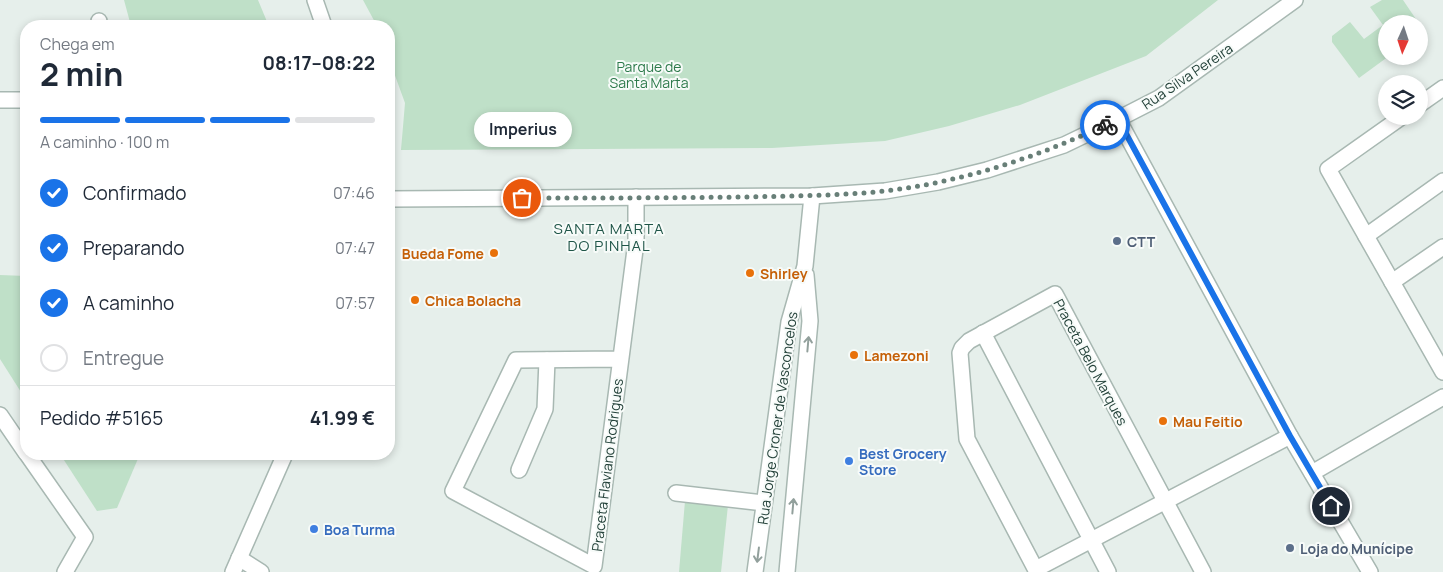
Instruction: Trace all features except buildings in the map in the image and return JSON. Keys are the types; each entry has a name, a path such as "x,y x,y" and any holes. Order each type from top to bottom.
{"street":[{"path":"316,0 322,20"},
{"name":"Rua Silva Pereira","path":"395,199 812,196 885,191 938,182 987,170 1064,144 1118,119 1159,98 1295,0"},
{"path":"1428,99 1443,88"},
{"path":"0,100 20,100"},
{"path":"1118,119 1290,436 1370,572"},
{"path":"1391,125 1328,169 1443,372"},
{"path":"1366,236 1443,181"},
{"name":"Rua Jorge Croner de Vasconcelos","path":"755,572 789,322 805,266 812,196"},
{"name":"Praceta Flaviano Rodrigues","path":"620,359 516,360 453,491 594,566 636,242 636,198"},
{"path":"1392,282 1443,247"},
{"name":"Rua Jorge Croner de Vasconcelos","path":"787,572 810,322 805,266"},
{"name":"Praceta Belo Marques","path":"1203,572 1166,502 1055,294 983,333 966,343 962,348 960,353 966,435 1036,571 1092,540 1166,502 1290,436"},
{"path":"983,333 1108,572"},
{"path":"519,470 545,409 547,360"},
{"path":"1312,473 1443,397"},
{"path":"0,415 20,443"},
{"path":"32,460 85,537 65,572"},
{"path":"232,572 282,460"},
{"path":"676,493 764,503"},
{"path":"239,558 261,572"}],"green space":[{"path":"124,0 258,0 266,20 129,20"},
{"name":"Parque de Santa Marta","path":"363,0 1218,0 1146,56 1020,105 949,126 885,141 772,148 401,150 405,103 395,76 395,20 374,20"},
{"path":"1382,0 1403,0 1413,15 1378,15 1378,18 1370,7"},
{"path":"1350,22 1364,39 1378,29 1378,64 1359,78 1332,42 1332,36"},
{"path":"0,275 20,276 20,391 0,359"},
{"path":"64,460 137,460 117,508 97,511"},
{"path":"685,501 728,505 721,572 679,572"}],"way so far":[{"path":"522,198 812,196 885,191 938,182 987,170 1064,144 1105,125"}],"place":[{"name":"Imperius","path":"522,198"},
{"name":"CTT","path":"1117,241"},
{"name":"Bueda Fome","path":"494,253"},
{"name":"Shirley","path":"750,273"},
{"name":"Chica Bolacha","path":"415,300"},
{"name":"Lamezoni","path":"854,355"},
{"name":"Mau Feitio","path":"1163,421"},
{"name":"Best Grocery Store","path":"849,461"},
{"name":"Boa Turma","path":"314,529"},
{"name":"Loja do Munícipe","path":"1290,548"}],"district":[{"name":"SANTA MARTA DO PINHAL","path":"609,236"}],"route":[{"path":"1105,125 1118,119 1290,436 1331,506"}]}
